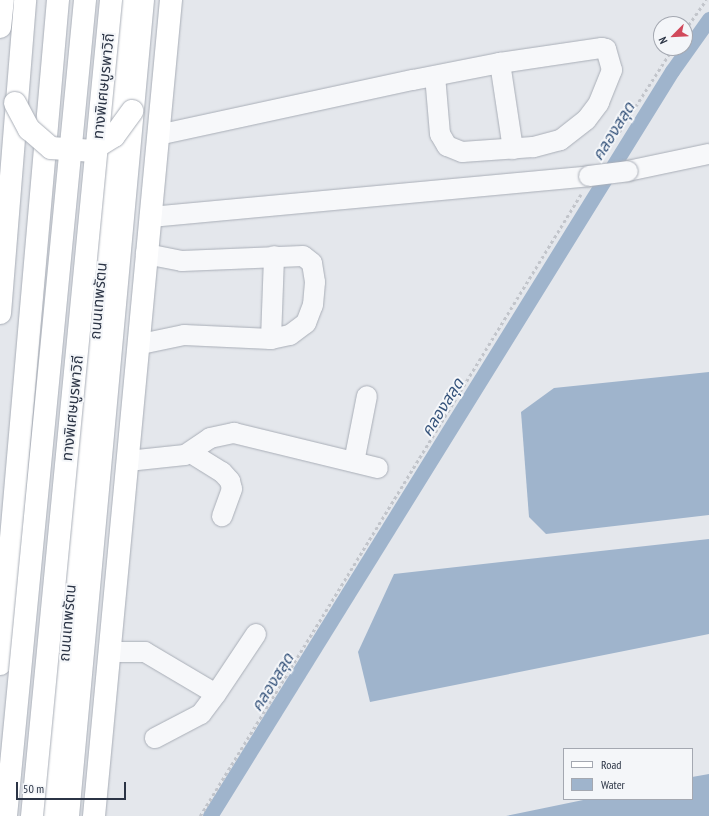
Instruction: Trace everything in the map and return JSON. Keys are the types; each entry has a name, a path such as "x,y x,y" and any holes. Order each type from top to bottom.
{"main road":[{"path":"0,27 3,0"},
{"path":"0,313 15,103 25,0"},
{"path":"0,664 58,0"},
{"name":"ทางพิเศษบูรพาวิถี","path":"6,816 85,0"},
{"name":"ทางพิเศษบูรพาวิถี","path":"32,816 112,0"},
{"name":"ถนนเทพรัตน","path":"48,816 126,0"},
{"path":"68,816 143,0"},
{"path":"94,816 128,461 141,344 146,254 171,0"},
{"path":"15,103 29,129 52,148 90,151 114,136 132,111"}],"street":[{"path":"158,135 435,76 500,63 602,48 606,49 612,70 599,103 586,120 560,140 513,149 462,152 446,146 440,134 435,76"},
{"path":"500,63 513,149"},
{"path":"150,218 590,177 709,154"},
{"path":"141,344 184,335 271,339 290,335 306,323 313,305 315,282 312,263 303,256 182,261 146,254"},
{"path":"271,339 274,256"},
{"path":"354,462 366,396"},
{"path":"128,461 191,453 210,438 234,433 378,468"},
{"path":"191,453 222,472 230,481 232,489 222,516"},
{"path":"155,738 201,714 256,634"},
{"path":"109,652 146,652 216,694"}],"path":[{"path":"693,19 706,0"},
{"path":"200,816 590,177 668,56"}],"water":[{"path":"709,372 709,515 546,534 529,517 521,412 554,388"},
{"path":"709,539 709,634 370,702 358,652 394,574"},
{"path":"709,774 709,816 506,816 583,800 693,800 693,777"}],"waterway":[{"name":"คลองสลุด","path":"210,816 672,71 709,19"}]}
